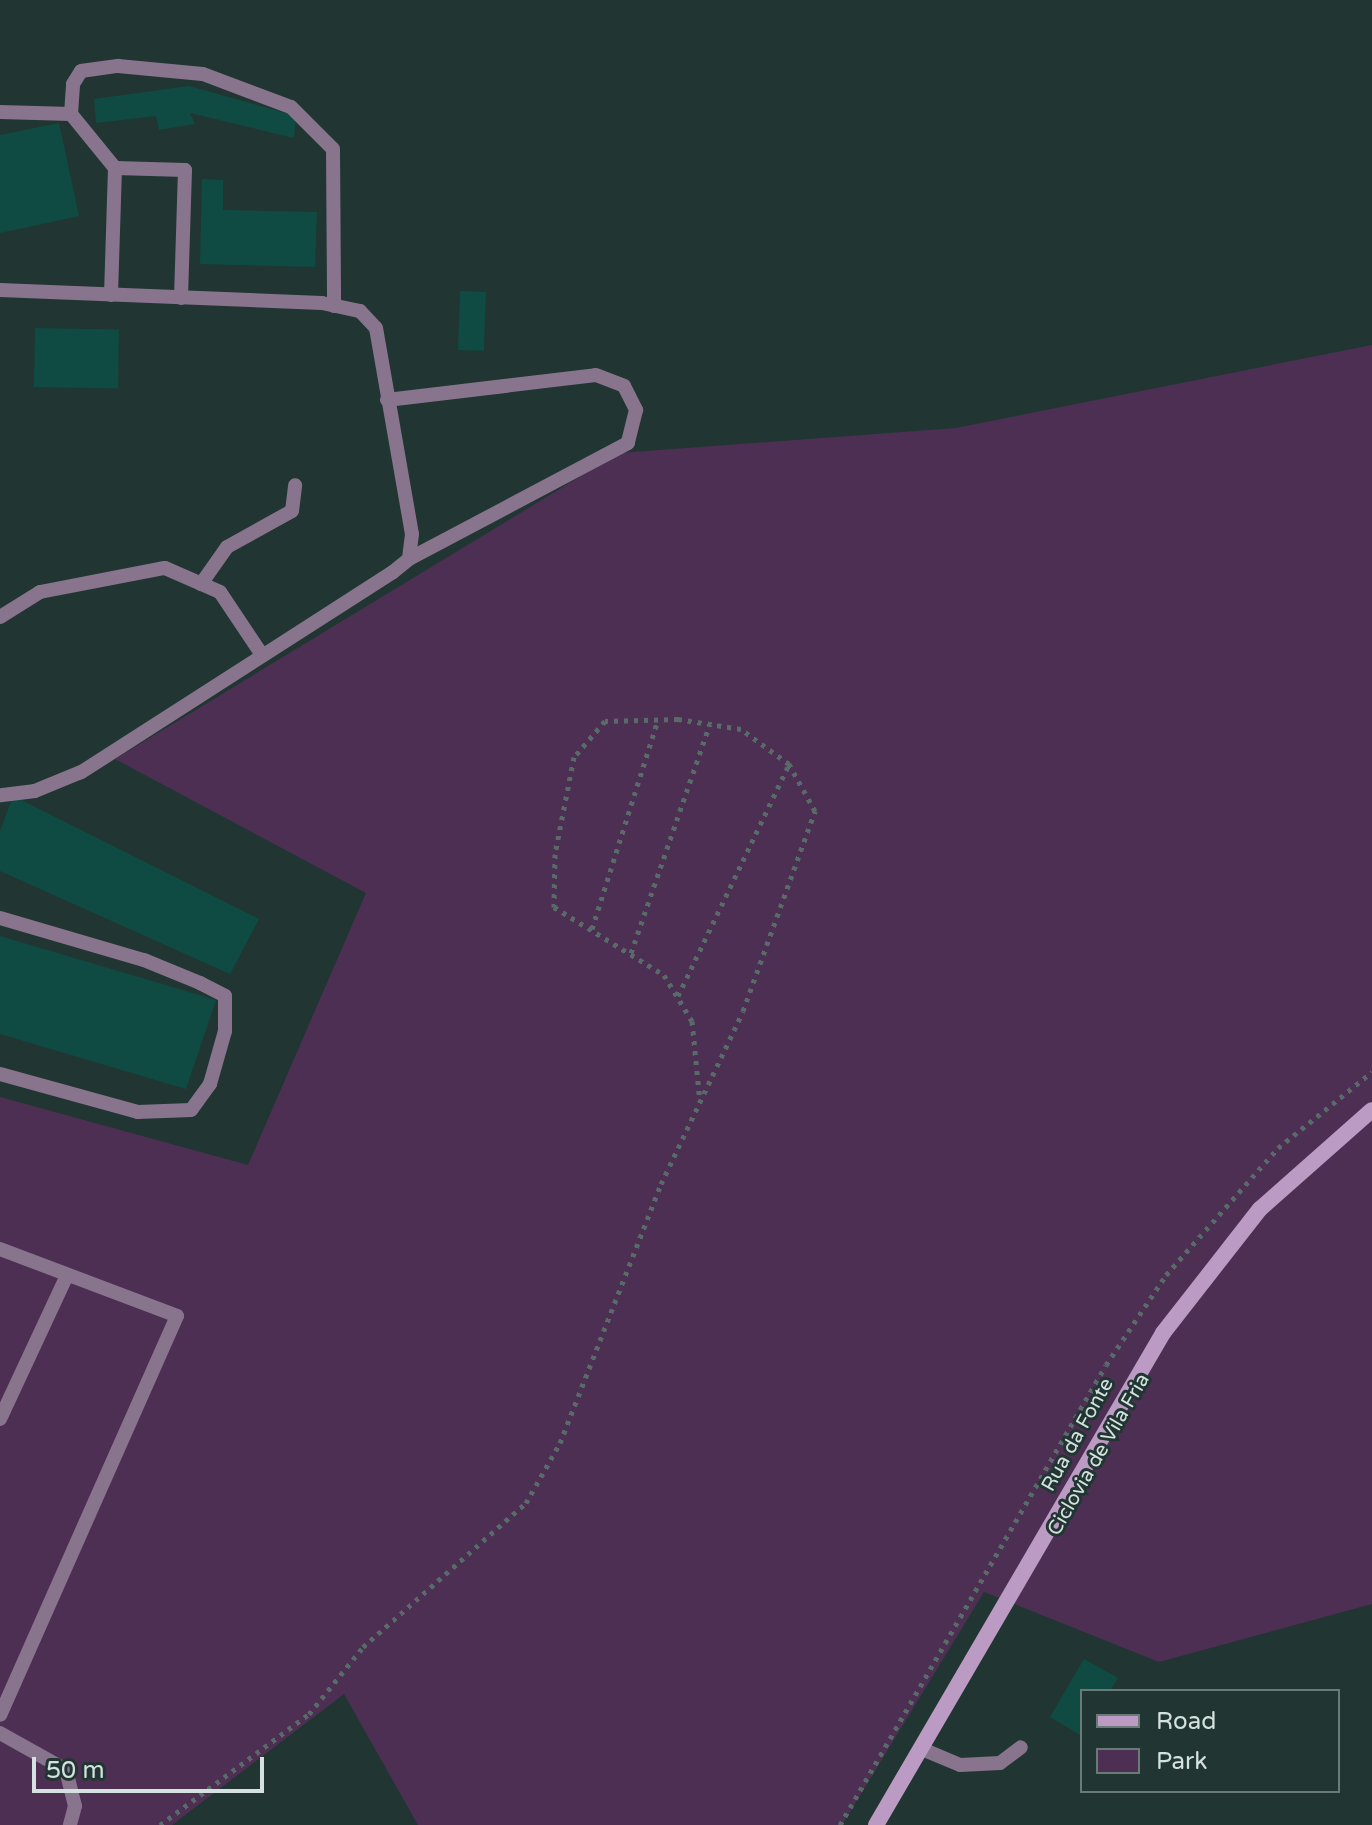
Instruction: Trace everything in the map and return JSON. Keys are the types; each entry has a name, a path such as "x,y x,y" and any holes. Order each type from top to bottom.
{"main road":[{"name":"Rua da Fonte","path":"876,1825 1132,1380 1191,1292 1298,1170 1372,1110"}],"lane":[{"path":"111,295 115,168 71,114 73,84 81,71 118,66 203,74 291,107 333,149 334,306"},
{"path":"0,112 71,114"},
{"path":"115,168 185,170 181,298"},
{"path":"0,290 334,306 360,311 376,328 412,534 409,559"},
{"path":"0,795 35,791 81,772 409,559 628,443 636,410 624,386 596,375 387,400"},
{"path":"201,584 227,547 292,511 295,485"},
{"path":"0,617 40,592 165,568 220,592 262,655"},
{"path":"0,918 144,960 200,983 225,996 225,1031 210,1084 191,1110 138,1112 0,1074"},
{"path":"0,1249 177,1316 0,1715"},
{"path":"0,1419 67,1275"},
{"path":"0,1733 66,1770 75,1806 70,1825"},
{"path":"922,1749 960,1765 1000,1763 1021,1747"}],"path":[{"path":"592,929 658,719"},
{"path":"160,1825 309,1714 363,1647 526,1503 560,1443 661,1184 700,1102 743,1011 815,811 789,764 741,729 658,719 605,721 574,757 555,854 554,907 664,975 692,1021 700,1102"},
{"path":"631,953 710,724"},
{"path":"677,997 789,764"}],"green space":[{"path":"1372,345 1372,1604 1159,1662 984,1592 842,1825 418,1825 344,1694 172,1825 0,1825 0,1097 248,1165 366,893 115,759 619,453 956,428"}],"building":[{"path":"189,86 296,116 294,138 190,113 195,124 159,130 156,116 96,123 94,99"},
{"path":"59,123 79,216 0,233 0,135"},
{"path":"202,179 223,180 223,210 317,212 315,267 200,264"},
{"path":"460,291 486,292 484,351 458,350"},
{"path":"35,328 119,329 118,388 34,387"},
{"path":"13,796 259,919 230,974 0,871 0,831"},
{"path":"0,936 216,1000 186,1089 0,1034"},
{"path":"1084,1659 1118,1678 1111,1689 1080,1689 1080,1735 1050,1717"}]}
